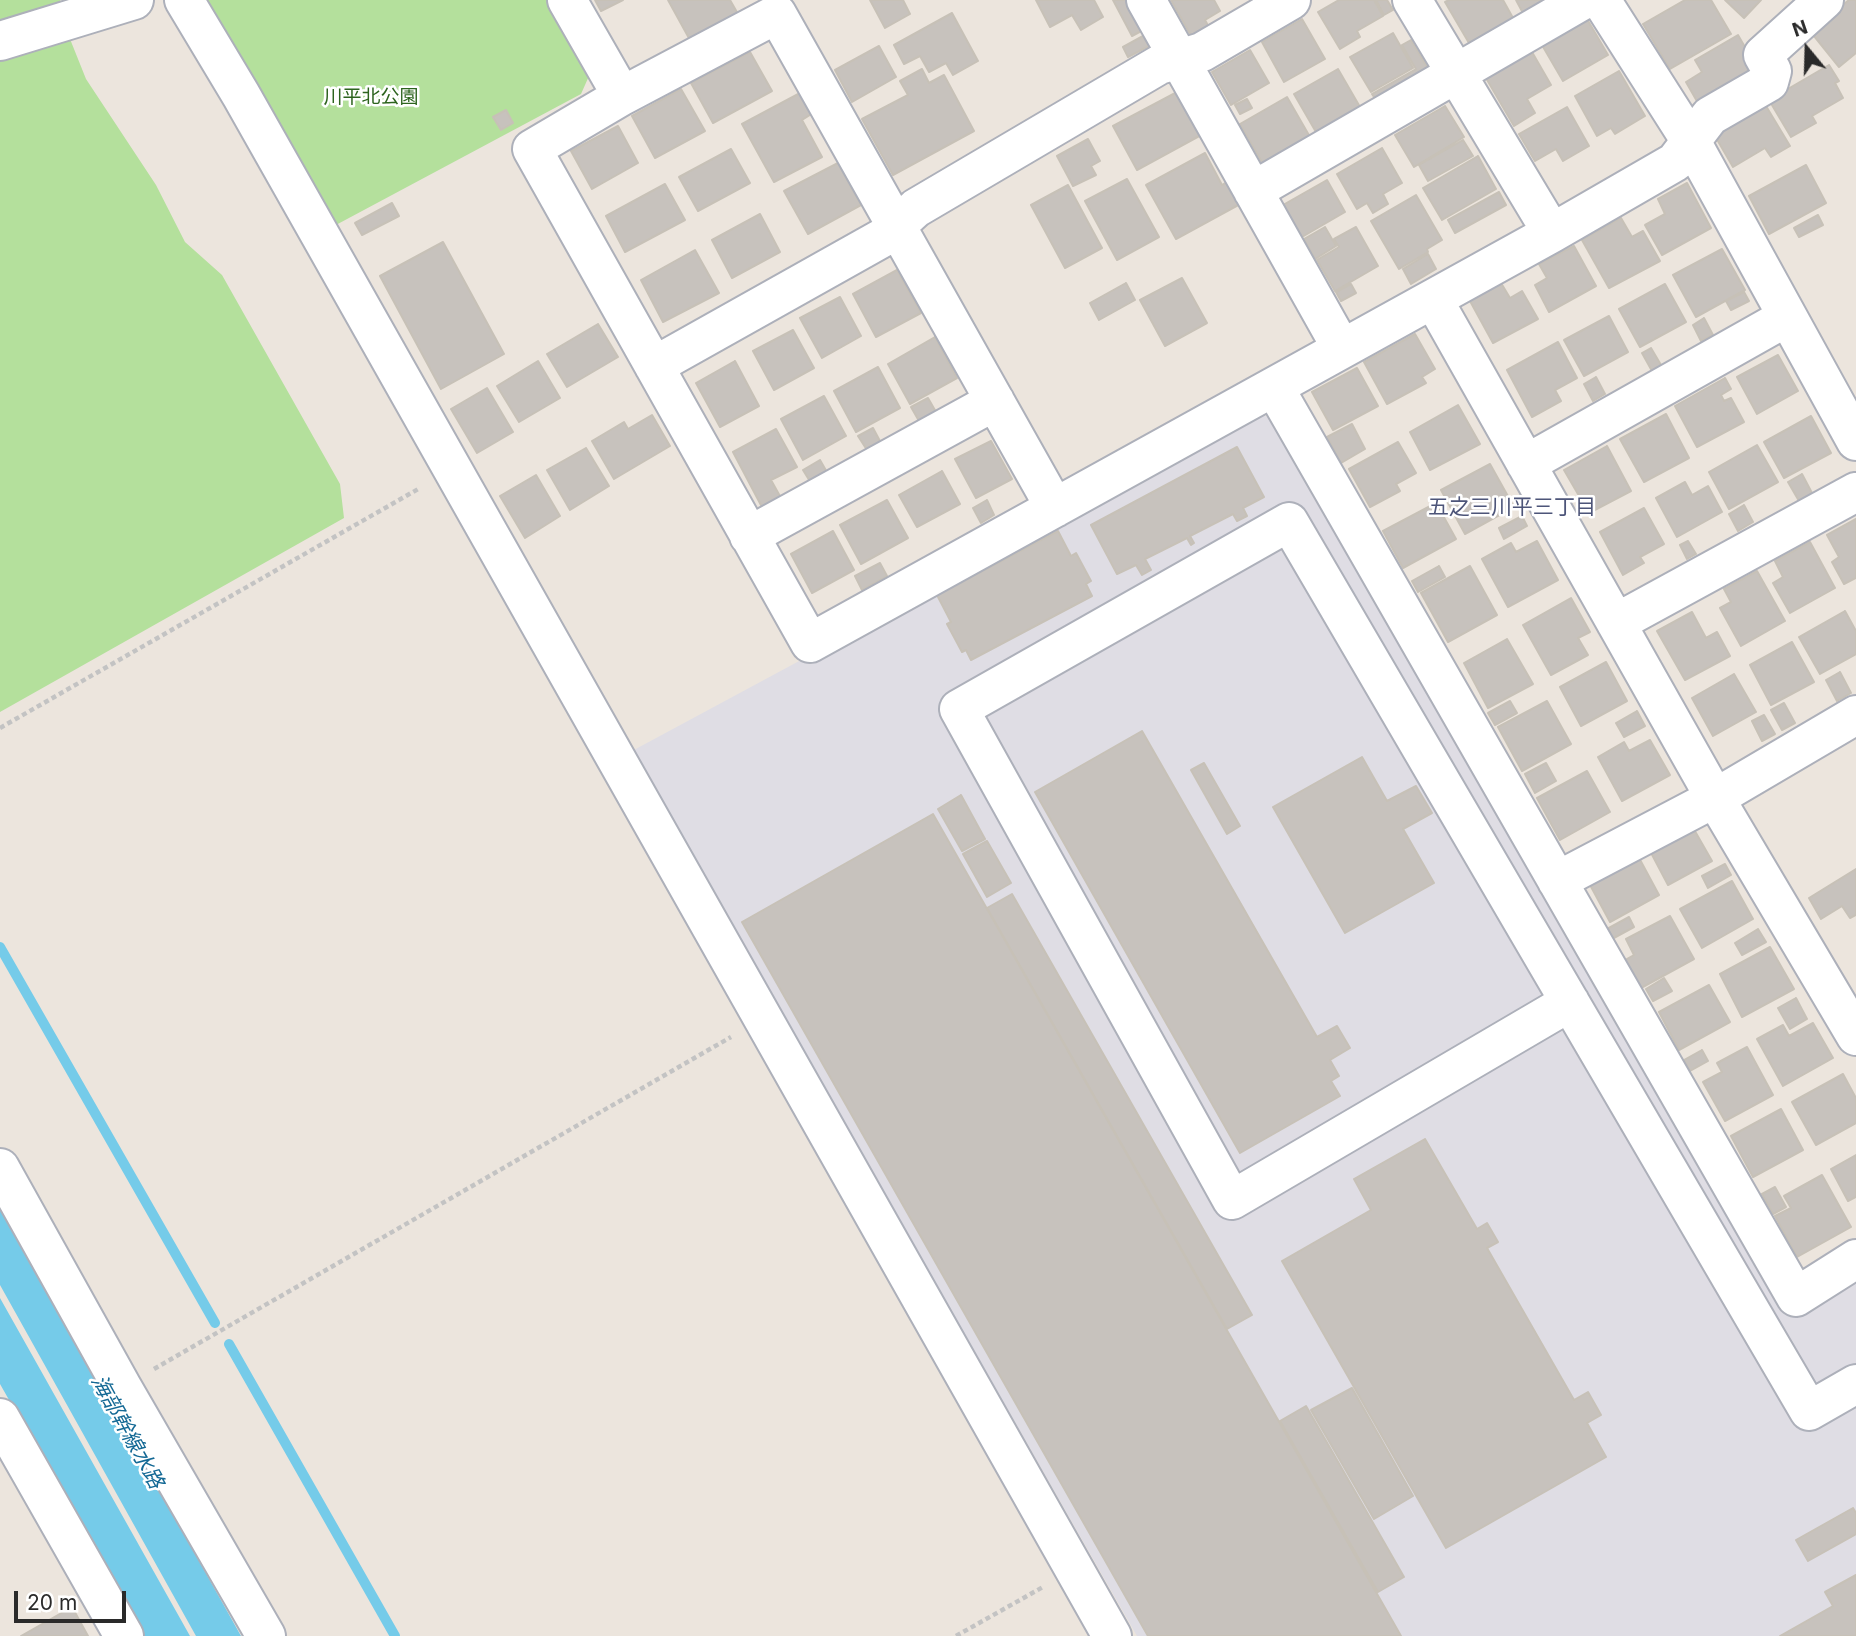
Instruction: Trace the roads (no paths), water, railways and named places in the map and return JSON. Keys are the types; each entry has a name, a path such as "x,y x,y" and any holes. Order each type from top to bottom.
{"street":[{"path":"0,41 134,0"},
{"path":"184,0 241,95 1112,1636"},
{"path":"567,0 622,96"},
{"path":"1146,0 1342,349"},
{"path":"654,366 884,237 916,208 1159,65 1202,52 1291,0"},
{"path":"1412,0 1552,233"},
{"path":"1254,191 1583,0"},
{"path":"1601,0 1692,143 1856,441"},
{"path":"1055,508 777,14 622,96 532,149 810,643 1055,508 1274,387 1552,233 1675,162 1710,117 1769,82 1772,71 1763,55 1824,0"},
{"path":"1433,299 1715,797 1856,1036"},
{"path":"1526,464 1787,317"},
{"path":"1274,387 1796,1297 1856,1259"},
{"path":"750,536 995,401"},
{"path":"1616,623 1856,492"},
{"path":"1570,1002 1232,1199 959,709 1289,522 1570,1002 1809,1411 1856,1384"},
{"path":"1557,881 1715,797 1856,715"},
{"path":"0,1168 122,1387 266,1636"},
{"path":"0,1418 124,1636"}],"water":[{"name":"海部幹線水路","path":"0,1207 241,1636 196,1636 0,1285"},
{"path":"0,1298 190,1636 143,1636 0,1384"}],"waterway":[{"path":"0,947 215,1323"},
{"path":"229,1344 395,1636"}],"district":[{"name":"五之三川平三丁目","path":"1512,508"}],"park label":[{"name":"川平北公園","path":"371,97"}]}
